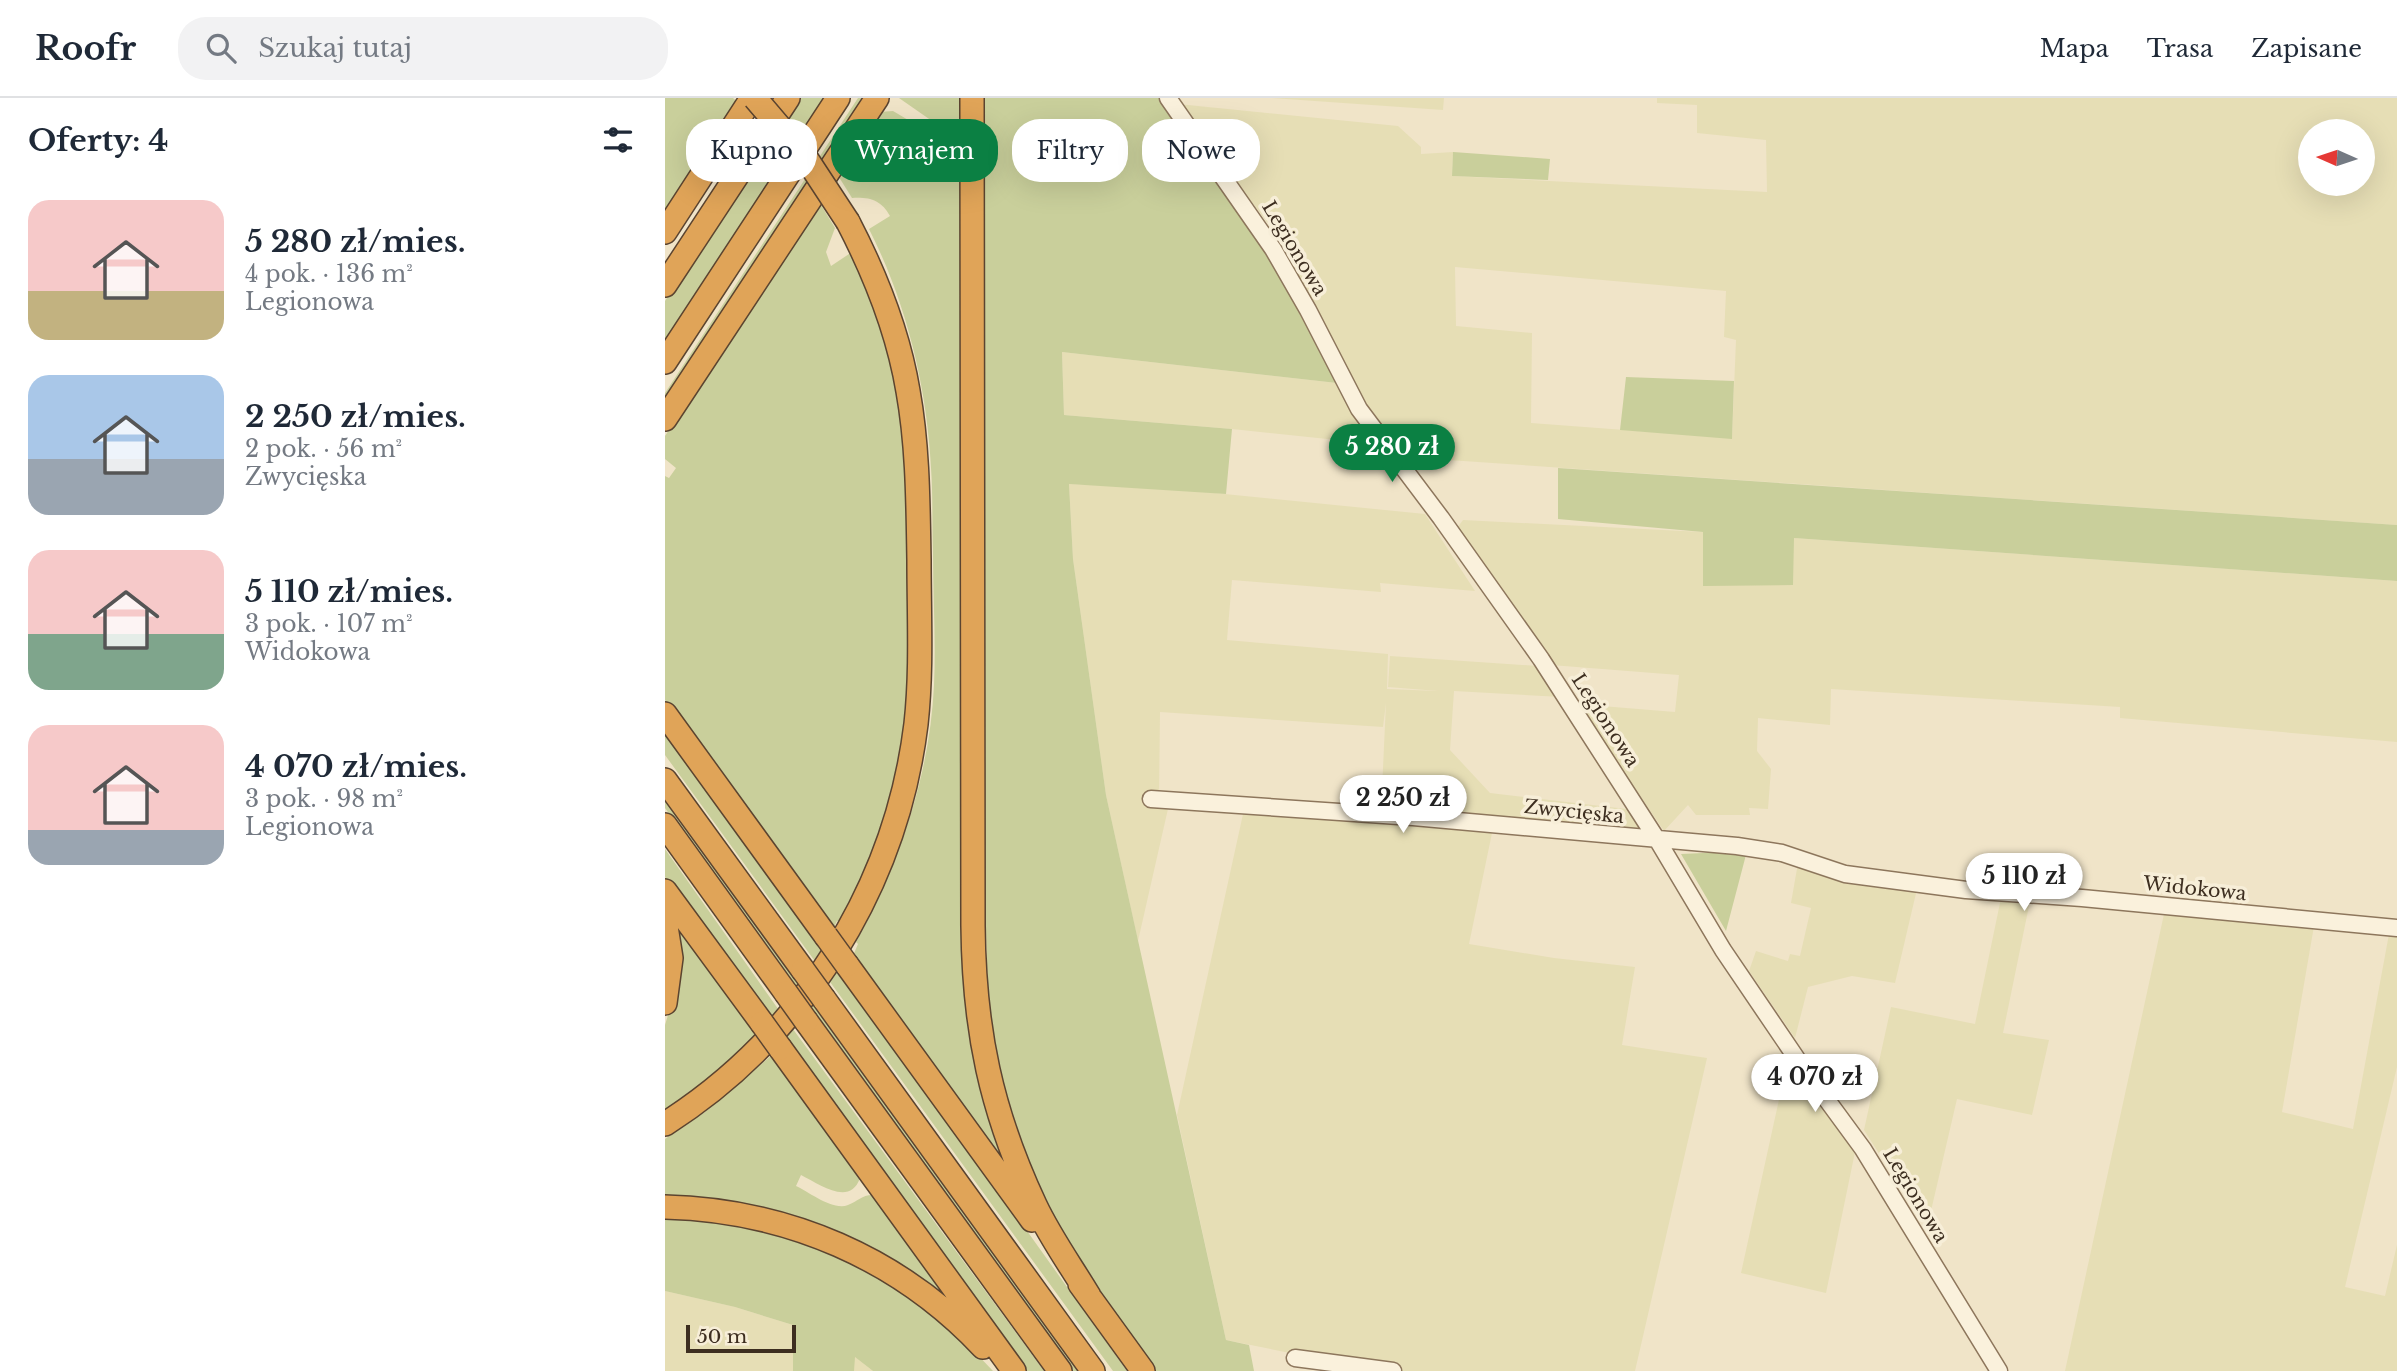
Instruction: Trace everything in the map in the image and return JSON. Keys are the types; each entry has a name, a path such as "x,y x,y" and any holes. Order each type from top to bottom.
{"highway":[{"path":"665,232 753,98 806,158 848,222 870,265 905,373 913,426 918,503 920,657 917,714 908,773 899,809 873,882 843,939 822,972 784,1021 757,1050 706,1095 665,1124"},
{"path":"665,285 788,98"},
{"path":"665,362 838,98"},
{"path":"665,419 877,98"},
{"path":"972,98 975,996 987,1072 1003,1128 1036,1206 1089,1296"},
{"path":"665,714 1143,1371"},
{"path":"665,780 1093,1371"},
{"path":"665,825 1060,1371"},
{"path":"665,891 1014,1371"},
{"path":"665,920 671,958 665,1003"},
{"path":"665,1207 726,1212 763,1219 815,1234 850,1248 882,1265 932,1300 959,1322 1005,1371"}],"street":[{"name":"Legionowa","path":"1168,98 1273,249 1359,409 1441,518 1541,659 1658,841 1723,950 1797,1059 1863,1149 1999,1371"},
{"name":"Zwycięska","path":"1150,799 1413,817 1658,841"},
{"name":"Widokowa","path":"1658,841 1765,849 1845,874 1966,890 2082,898 2397,928"},
{"path":"1295,1358 1393,1371"}],"shaded area":[{"path":"1272,98 1444,98 1443,110"},
{"path":"1657,98 2397,98 2397,525 1404,457 1369,409 1276,234 1237,182 1260,182 1260,119 1189,119 1178,104 1398,126 1421,147 1421,154 1453,152 1452,176 1767,192 1766,140 1697,133 1697,105 1657,103","holes":["1455,267 1726,291 1724,337 1736,340 1732,438 1531,423 1532,333 1456,326"]},
{"path":"1062,352 1337,383 1375,444 1064,415"},
{"path":"1069,484 1165,488 1425,514 1475,591 1380,583 1381,592 1232,580 1227,640 1388,654 1387,689 1438,691 1388,687 1390,656 1538,666 1561,697 1454,691 1450,750 1490,793 1635,810 1649,835 1381,812 1386,703 1383,727 1160,712 1159,799 1170,800 1138,941 1106,795 1073,559"},
{"path":"1463,520 1703,532 1703,586 1794,538 2397,581 2397,742 2120,718 2120,707 1831,689 1830,725 1758,718 1757,751 1771,769 1768,809 1749,808 1750,815 1696,815 1688,805 1664,831 1577,704 1675,712 1679,675 1551,665 1457,528"},
{"path":"1245,805 1492,833 1469,944 1554,958 1635,967 1622,1045 1707,1058 1635,1371 1393,1371 1369,1369 1226,1340 1177,1115"},
{"path":"1798,863 1917,889 1895,983 1852,976 1808,987 1795,1038 1749,971 1756,951 1788,961 1790,954 1800,956 1811,908 1791,903"},
{"path":"2001,898 2030,901 2003,1033 2049,1040 2032,1115 1957,1099 1927,1228 1864,1130 1891,1007 1975,1024"},
{"path":"2164,914 2314,926 2282,1112 2353,1129 2389,934 2397,935 2397,1067 2345,1287 2385,1296 2397,1245 2397,1371 2065,1371"},
{"path":"1787,1063 1855,1152 1826,1293 1741,1273"},
{"path":"665,1291 735,1307 793,1325 854,1356 873,1371 665,1371"}],"green space":[{"path":"665,98 733,98 740,104 730,119 686,119 686,182 689,182 665,218"},
{"path":"798,98 830,98 816,119 784,119"},
{"path":"858,98 871,98 857,119 844,119"},
{"path":"899,98 967,98 967,119 929,119"},
{"path":"982,98 1159,98 1174,119 1142,119 1142,182 1220,182 1240,209 1296,302 1337,383 1062,352 1064,415 1232,429 1226,494 1069,484 1073,559 1106,795 1226,1340 1249,1345 1254,1371 1155,1371 1100,1294 1050,1210 1018,1137 999,1072 988,1000 982,786 984,552 981,182 998,182 998,119 982,119"},
{"path":"893,111 907,119 874,119 879,112"},
{"path":"831,139 831,159 817,180 817,161"},
{"path":"1453,152 1550,159 1548,180 1452,176"},
{"path":"743,182 775,182 665,349 665,301"},
{"path":"803,182 816,182 665,410 665,393"},
{"path":"842,182 967,182 966,941 1015,1186 852,958 858,944 856,942 899,850 919,785 931,719 935,636 932,489 925,406 904,315 869,229 890,216 883,206 874,201 852,198"},
{"path":"818,200 835,228 826,252 831,266 852,252 886,336 902,414 909,520 910,668 902,748 887,807 867,865 840,922 837,921 832,931 665,700 665,476 669,478 676,468 665,459 665,436"},
{"path":"1626,377 1734,381 1732,439 1620,430"},
{"path":"1558,468 2397,525 2397,581 1794,538 1793,585 1703,586 1703,532 1558,519"},
{"path":"665,724 1127,1371 1113,1371 665,755"},
{"path":"665,795 1083,1371 1073,1371 665,808"},
{"path":"665,849 776,1006 1044,1371 1023,1371 665,877"},
{"path":"1747,851 1726,931 1681,854"},
{"path":"676,918 758,1036 694,1091 665,1111 665,1025 677,985"},
{"path":"772,1055 860,1178 855,1187 842,1192 825,1188 801,1175 796,1186 821,1200 842,1206 874,1195 958,1309 885,1259 665,1200 665,1139 705,1112"},
{"path":"665,1215 717,1219 835,1251 893,1282 949,1325 993,1371 873,1371 855,1357 854,1371 793,1371 793,1325 735,1307 665,1291"}]}
